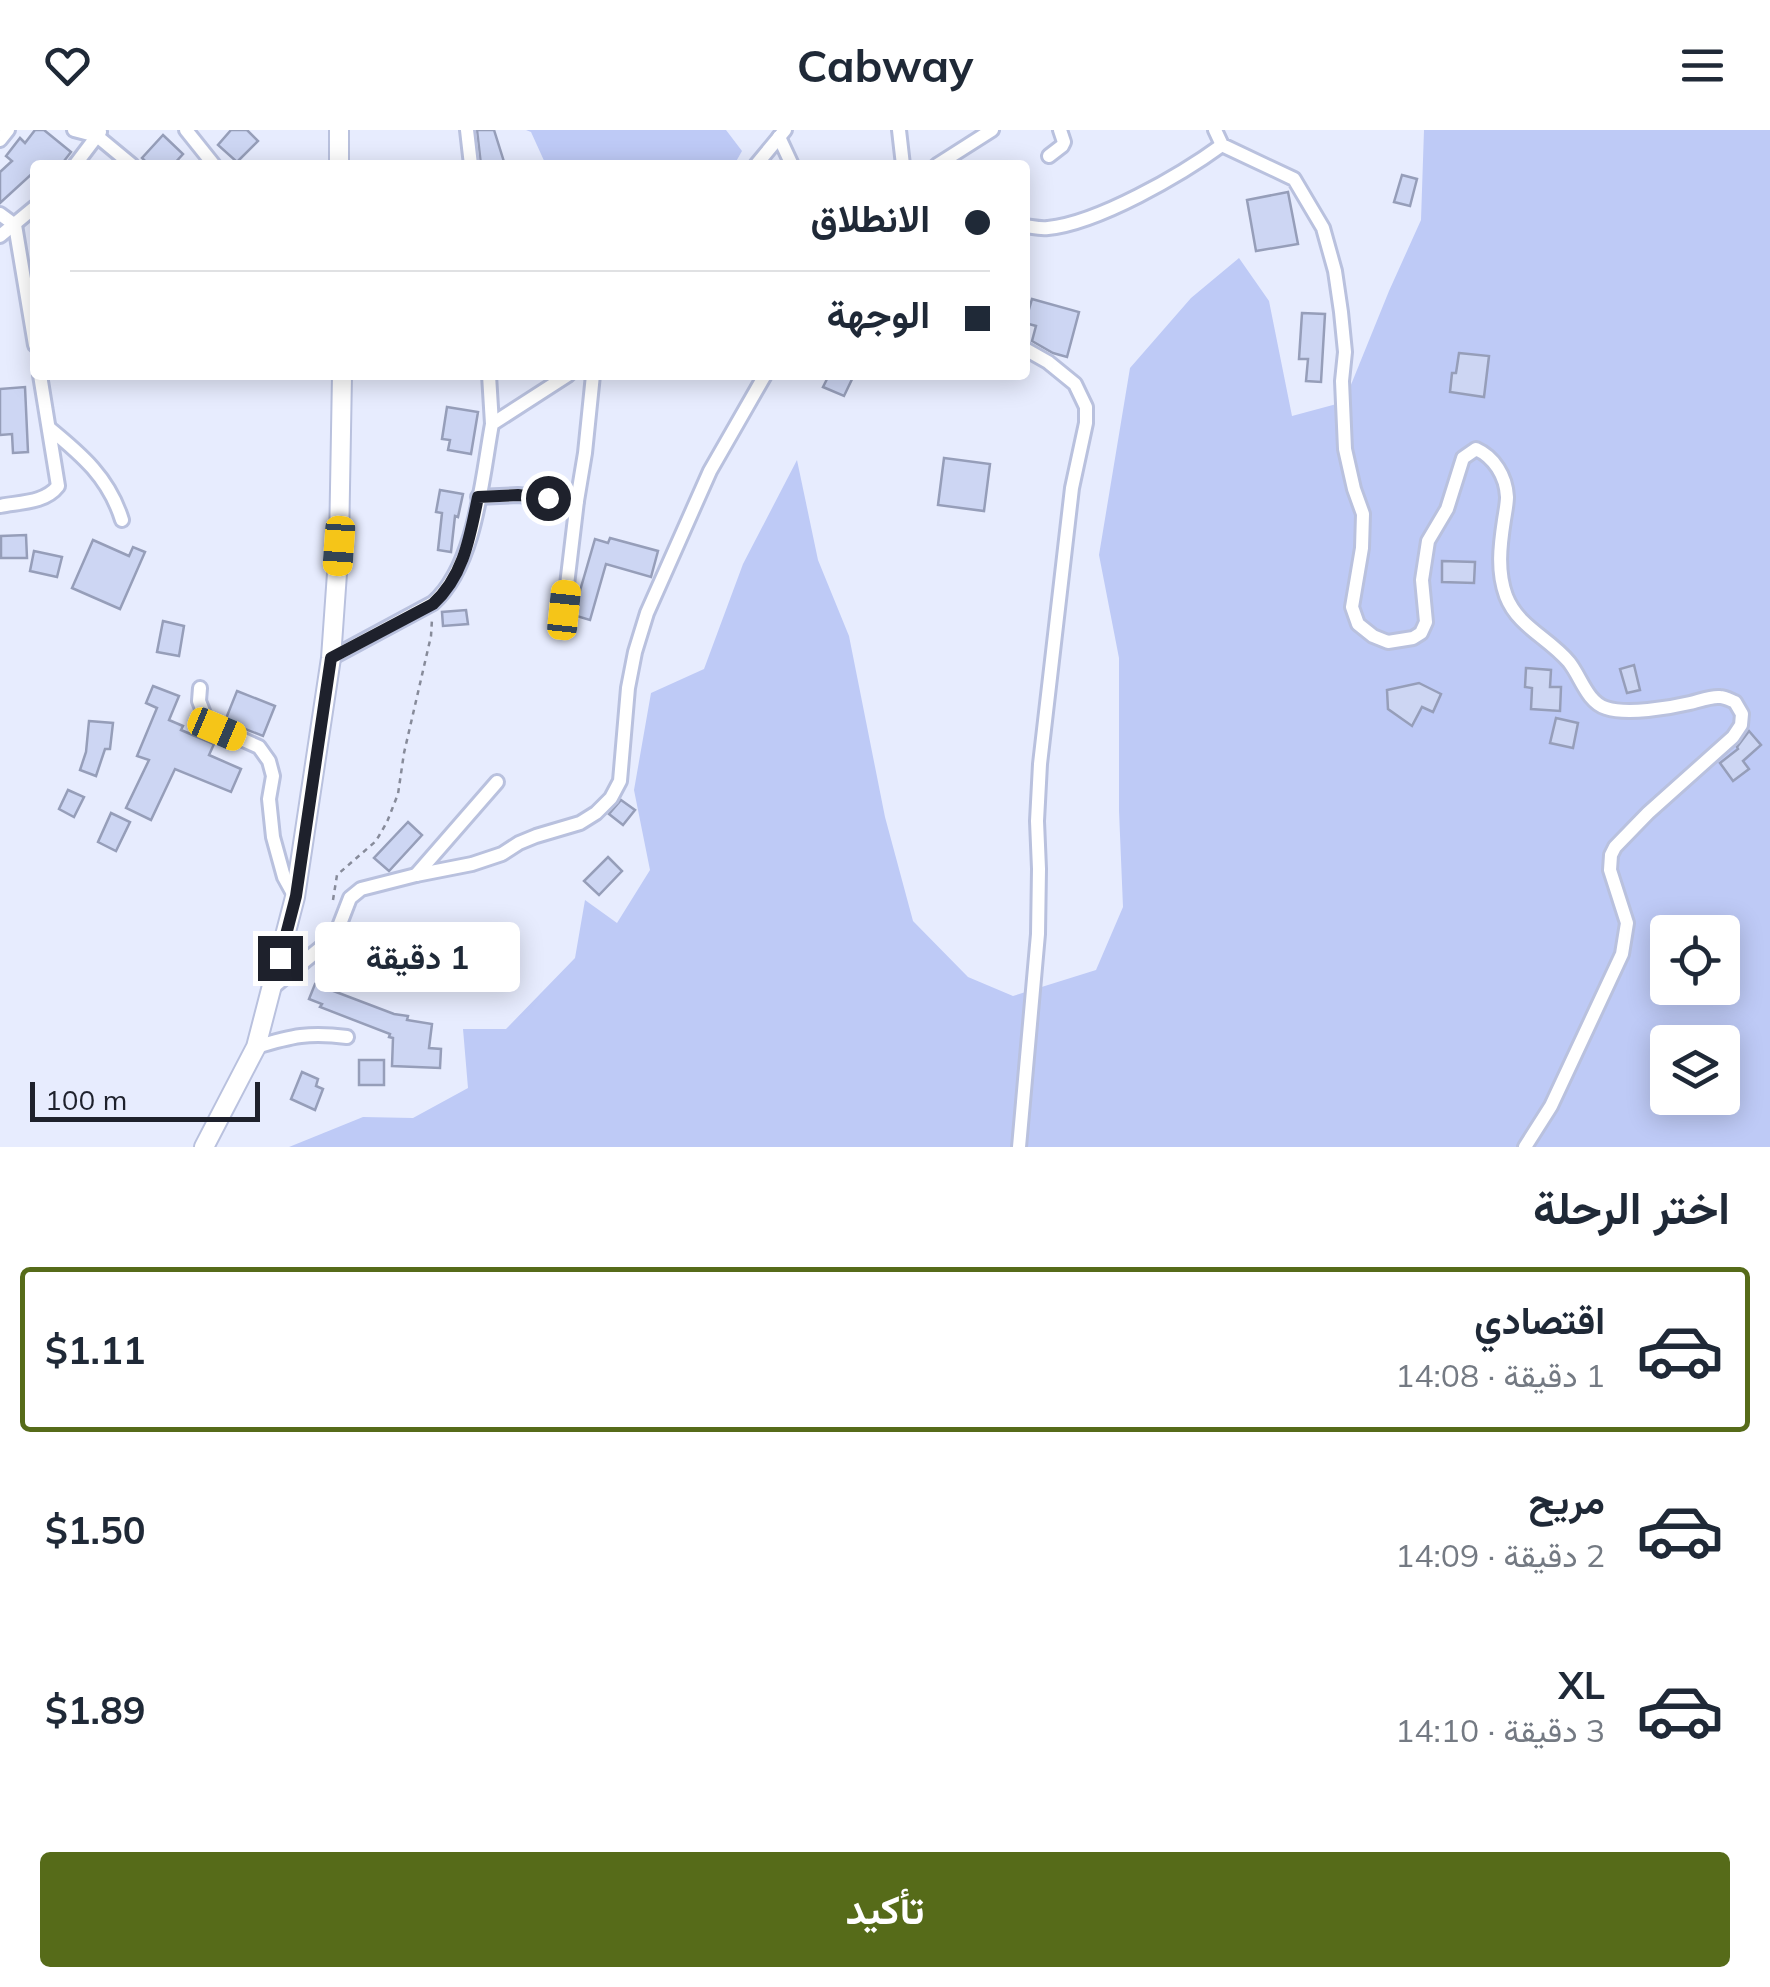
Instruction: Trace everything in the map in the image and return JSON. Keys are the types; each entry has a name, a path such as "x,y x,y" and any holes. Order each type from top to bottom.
{"street":[{"path":"0,140 8,130"},
{"path":"74,130 99,133 127,160"},
{"path":"186,130 210,160"},
{"path":"339,130 339,160"},
{"path":"467,130 470,160"},
{"path":"899,130 902,160"},
{"path":"960,158 992,130"},
{"path":"1048,156 1064,142 1060,130"},
{"path":"1215,130 1222,145 1294,179 1323,228 1342,312 1346,449 1363,514 1362,548 1352,607 1358,624 1388,642 1420,634 1426,622 1422,580 1428,540 1447,509 1463,458 1476,448 1488,454 1500,470 1507,496 1500,544 1506,596 1517,618 1568,661 1591,700 1604,708 1624,711 1682,705 1719,696 1734,702 1742,714 1733,736 1648,812 1611,854 1610,870 1627,924 1622,954 1551,1106 1524,1147"},
{"path":"79,160 99,133"},
{"path":"760,160 782,133"},
{"path":"782,133 790,160"},
{"path":"1030,227 1061,226 1104,212 1194,166 1222,145"},
{"path":"0,236 30,212"},
{"path":"0,214 15,226 30,315"},
{"path":"1020,1147 1038,934 1040,764 1072,488 1086,423 1086,407 1074,384 1030,352"},
{"path":"0,506 46,498 56,490 58,482 41,380"},
{"path":"204,1147 256,1046 296,896 331,658 339,546 342,380"},
{"path":"331,658 433,604 452,582 461,565 492,424 489,380"},
{"path":"492,424 560,380"},
{"path":"564,610 592,380"},
{"path":"272,988 329,941 344,910 361,889 502,854 519,843 580,823 610,798 620,781 628,688 647,613 710,471 762,380"},
{"path":"49,428 103,480 116,498 122,520"},
{"path":"478,497 518,495 577,501"},
{"path":"200,688 199,701 208,724 258,747 270,760 273,837 284,877 296,896"},
{"path":"416,875 498,782"},
{"path":"256,1046 302,1034 347,1037"}],"path":[{"path":"331,910 338,875 376,841 398,794 431,636 433,604"}],"shaded area":[{"path":"526,130 726,130 742,151 737,160 544,160 531,132"},
{"path":"1424,130 1770,130 1770,1147 289,1147 363,1117 413,1118 468,1088 463,1029 506,1029 575,958 585,900 617,923 650,870 634,790 651,693 704,669 743,564 797,460 818,560 849,636 885,817 913,921 968,977 1013,996 1096,970 1123,907 1119,658 1099,555 1130,368 1191,298 1239,258 1269,301 1292,416 1344,402 1421,220"}],"building":[{"path":"35,130 44,130 71,152 65,160 30,160 30,176 0,203 0,172 12,161 6,156 20,138 25,143"},
{"path":"231,130 247,130 258,141 239,160 218,145"},
{"path":"477,130 494,130 503,160 480,160"},
{"path":"163,135 183,154 178,160 142,158"},
{"path":"1402,175 1417,179 1410,206 1394,202"},
{"path":"1288,192 1298,244 1256,251 1247,200"},
{"path":"1032,299 1079,312 1067,357 1032,341 1036,326 1030,324"},
{"path":"1302,313 1325,314 1321,382 1306,381 1308,359 1299,359"},
{"path":"1459,353 1489,356 1484,397 1450,392"},
{"path":"826,380 852,380 844,396 823,387"},
{"path":"25,387 28,452 13,453 12,434 0,435 0,389"},
{"path":"447,407 478,412 471,454 448,450 450,440 442,439"},
{"path":"944,458 990,464 984,511 938,505"},
{"path":"440,490 463,494 458,517 455,516 451,552 438,550 442,513 436,512"},
{"path":"26,535 27,558 1,558 1,536"},
{"path":"610,538 658,551 651,577 606,564 590,620 573,615 595,539 608,543"},
{"path":"93,540 129,556 133,547 145,552 120,609 72,588"},
{"path":"34,551 62,557 57,577 30,571"},
{"path":"1442,561 1475,562 1474,583 1442,582"},
{"path":"466,610 468,624 443,626 442,612"},
{"path":"163,621 184,626 179,656 157,652"},
{"path":"1634,665 1640,690 1627,693 1620,669"},
{"path":"1526,668 1551,670 1550,687 1561,687 1560,711 1531,709 1532,688 1525,687"},
{"path":"1419,683 1441,694 1433,712 1422,707 1412,726 1388,709 1387,690"},
{"path":"153,686 179,696 169,720 183,726 181,730 214,744 209,755 241,769 231,792 175,769 151,820 126,808 149,760 137,756 157,708 146,703"},
{"path":"237,691 275,706 263,736 225,721"},
{"path":"1556,718 1578,723 1573,748 1550,743"},
{"path":"89,721 113,723 110,749 105,749 96,776 80,770"},
{"path":"1749,731 1761,745 1743,761 1749,769 1733,781 1720,763 1738,749"},
{"path":"68,790 84,797 74,817 59,809"},
{"path":"621,800 635,810 623,825 609,814"},
{"path":"111,813 130,822 116,851 98,842"},
{"path":"408,822 422,835 389,871 374,858"},
{"path":"608,857 622,871 599,895 584,881"},
{"path":"315,984 408,1016 407,1020 432,1024 429,1048 441,1049 440,1068 392,1066 390,1034 320,1007 322,1004 309,999"},
{"path":"359,1060 384,1060 384,1085 359,1085"},
{"path":"302,1072 318,1079 316,1086 323,1089 315,1110 291,1099"}],"route":[{"path":"280,958 296,896 331,658 443,595 461,565 478,497 548,498"}]}
